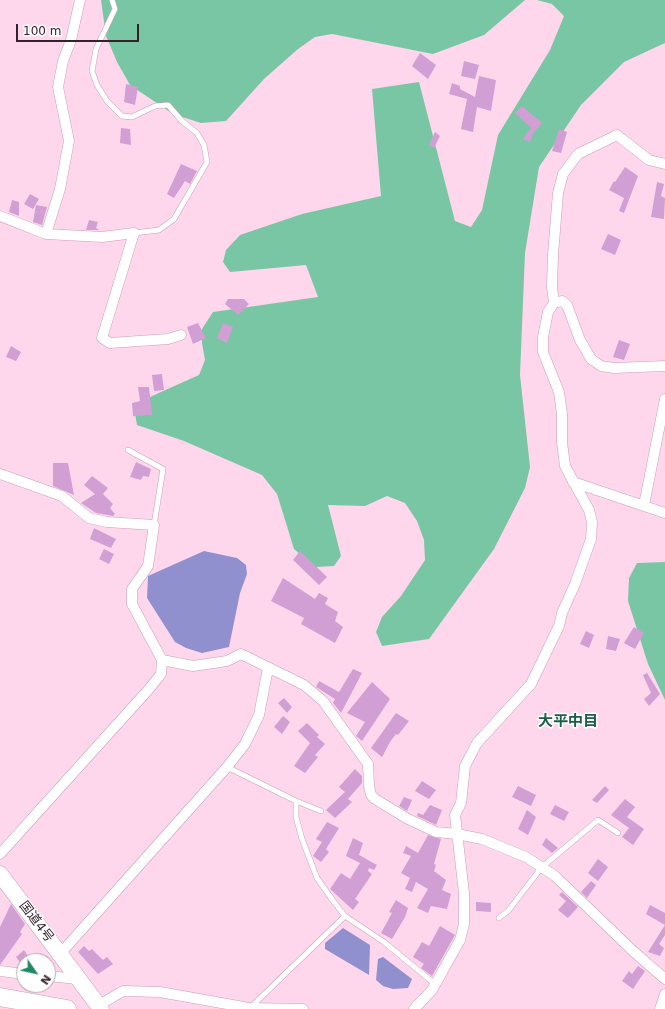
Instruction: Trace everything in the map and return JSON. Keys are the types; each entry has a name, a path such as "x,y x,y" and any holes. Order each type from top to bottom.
{"highway":[{"name":"国道4号","path":"0,874 100,1007"},
{"path":"0,997 67,1009"}],"street":[{"path":"46,234 60,189 69,141 58,87 63,60 71,40 80,0"},
{"path":"414,1009 435,984 460,940 464,924 464,893 455,815 461,803 465,766 477,744 531,684 559,626 562,613 575,584 591,539 592,522 589,510 564,466 562,414 559,392 543,352 543,337 548,312 554,303 552,287 553,255 558,193 563,174 578,154 617,135 649,160 665,164"},
{"path":"0,216 46,234 102,237 134,233 102,338 110,343 168,339 181,335"},
{"path":"554,303 562,302 567,305 580,340 591,359 601,366 614,368 665,366"},
{"path":"644,505 665,399"},
{"path":"0,474 62,496 89,518 107,522 154,525 148,566 132,589 132,604 162,660 160,674 149,689 0,854"},
{"path":"573,482 665,513"},
{"path":"162,660 193,666 227,661 241,654 304,686 322,701 368,764 369,786 371,795 375,799 408,819 436,832 482,839 526,857 555,876 633,951 665,979"},
{"path":"60,954 227,767 244,744 259,715 268,668"},
{"path":"0,972 16,973"},
{"path":"56,977 78,979"},
{"path":"100,1007 123,990 160,992 249,1008 303,1009"},
{"path":"660,1009 665,994"}],"lane":[{"path":"112,0 115,8 96,49 92,71 97,85 107,100 122,116 132,117 155,106 168,105 197,133 204,145 208,162 174,219 159,230 134,233"},
{"path":"128,450 163,469 154,525"},
{"path":"227,767 296,801 321,811"},
{"path":"296,801 296,817 302,840 317,878 345,916 384,942 435,984"},
{"path":"499,918 508,911 542,867 598,820 618,833"},
{"path":"249,1008 345,916"}],"green space":[{"path":"101,0 525,0 484,35 433,54 332,34 315,37 298,49 264,79 226,121 201,123 173,114 130,85 117,62 106,36"},
{"path":"537,0 665,0 665,43 624,62 581,105 539,167 525,253 520,375 530,467 525,488 494,549 429,639 382,646 376,632 382,617 401,596 425,560 424,540 417,521 405,503 387,496 365,506 328,505 341,556 334,566 315,567 294,549 277,494 262,475 184,441 137,425 134,408 152,396 199,375 205,360 202,343 202,329 213,312 318,297 306,265 230,272 223,262 226,250 240,235 302,214 381,196 372,89 419,82 455,221 471,227 482,210 498,135 550,50 564,16 552,4"},
{"path":"665,562 665,700 648,664 628,601 629,578 637,563"}],"water":[{"path":"204,551 237,558 246,565 247,574 240,593 229,647 202,653 186,648 175,642 147,598 148,576"},
{"path":"343,928 370,945 369,975 325,949 325,943"},
{"path":"383,957 412,979 408,988 393,989 383,986 376,980 378,959"}],"building":[{"path":"420,53 436,65 428,79 412,66"},
{"path":"464,61 479,65 475,79 461,76"},
{"path":"479,76 496,80 491,111 477,107 473,132 461,129 467,99 449,94 452,83 460,86 460,89 475,97"},
{"path":"126,84 138,87 135,105 124,102"},
{"path":"522,106 542,123 533,134 530,142 523,139 531,128 515,113"},
{"path":"121,128 130,129 131,145 120,143"},
{"path":"559,129 567,132 561,153 552,151"},
{"path":"435,132 440,136 434,148 429,145"},
{"path":"181,164 197,171 190,184 185,181 174,198 167,194"},
{"path":"625,167 638,176 624,213 619,211 624,198 609,190"},
{"path":"657,182 664,184 661,196 665,198 664,219 651,217"},
{"path":"30,194 39,199 33,209 24,204"},
{"path":"12,200 19,202 19,216 9,212"},
{"path":"36,205 47,207 42,225 33,222"},
{"path":"89,220 98,222 96,228 99,230 86,230"},
{"path":"608,234 621,240 615,255 601,249"},
{"path":"228,299 244,299 249,304 238,315 225,304"},
{"path":"198,323 206,338 193,344 187,327"},
{"path":"223,323 233,327 227,343 217,338"},
{"path":"619,340 630,344 624,360 613,357"},
{"path":"11,346 21,352 16,361 6,357"},
{"path":"162,374 164,390 154,391 152,375"},
{"path":"138,387 149,387 152,415 133,416 132,403 140,401"},
{"path":"136,462 151,469 149,477 143,476 141,480 130,477"},
{"path":"53,463 68,463 74,495 53,486"},
{"path":"92,476 108,488 103,494 113,504 110,508 115,514 113,516 96,513 81,503 95,494 84,485"},
{"path":"94,528 116,539 111,548 90,539"},
{"path":"104,549 114,554 109,564 99,559"},
{"path":"300,551 327,577 319,585 293,560"},
{"path":"283,578 315,599 319,593 328,598 325,604 338,612 335,621 343,627 335,643 301,624 304,618 271,601"},
{"path":"634,627 644,633 635,649 624,643"},
{"path":"586,631 594,635 589,648 580,644"},
{"path":"608,636 620,639 616,651 606,649"},
{"path":"353,669 362,673 341,713 333,703 335,699 316,687 319,681 339,692"},
{"path":"647,673 660,694 649,706 644,699 651,693 643,675"},
{"path":"372,682 390,699 362,741 356,736 365,722 347,713"},
{"path":"284,698 292,707 287,713 278,703"},
{"path":"396,713 409,721 398,735 396,734 390,742 382,757 371,748"},
{"path":"283,716 290,722 282,734 274,727"},
{"path":"307,723 319,735 317,737 325,744 315,755 318,757 305,773 294,766 310,743 298,731"},
{"path":"355,769 362,776 362,783 348,799 352,802 335,818 326,810 345,792 339,787"},
{"path":"422,781 436,790 429,799 415,791"},
{"path":"518,786 536,795 531,806 512,797"},
{"path":"605,786 609,790 597,803 592,800"},
{"path":"404,797 412,800 407,811 399,806"},
{"path":"625,799 635,807 627,817 644,829 633,845 622,837 629,828 611,815"},
{"path":"430,805 442,810 436,825 417,816 418,813 423,815"},
{"path":"555,805 569,812 564,821 550,814"},
{"path":"527,810 536,817 528,835 518,829"},
{"path":"327,822 339,828 326,849 329,852 321,862 313,856 322,842 316,839"},
{"path":"428,835 441,839 434,864 436,865 434,871 446,880 442,890 451,894 447,909 431,906 428,913 417,908 428,889 416,882 412,892 405,889 410,878 401,873 411,856 403,853 406,846 418,853"},
{"path":"353,838 363,843 359,855 377,865 374,870 369,868 368,871 372,874 355,899 359,902 353,910 330,889 341,873 350,879 360,863 346,856"},
{"path":"546,838 558,848 552,853 542,845"},
{"path":"598,859 608,867 598,881 588,873"},
{"path":"591,881 596,885 587,898 581,892"},
{"path":"562,892 578,907 568,918 558,910 566,901 559,895"},
{"path":"396,900 408,908 405,917 392,939 381,933 392,913 389,912"},
{"path":"476,902 491,903 491,912 476,911"},
{"path":"11,904 25,924 20,932 22,934 0,965 0,927"},
{"path":"650,905 665,913 665,925 646,914"},
{"path":"665,925 665,935 659,944 664,948 660,956 648,952"},
{"path":"440,926 455,935 432,976 421,968 424,964 413,957 422,942 429,946"},
{"path":"84,946 89,951 92,949 103,960 107,957 113,964 98,974 78,952"},
{"path":"638,966 645,971 633,989 622,981 629,971 632,974"}],"district":[{"name":"大平中目","path":"568,722"}]}
